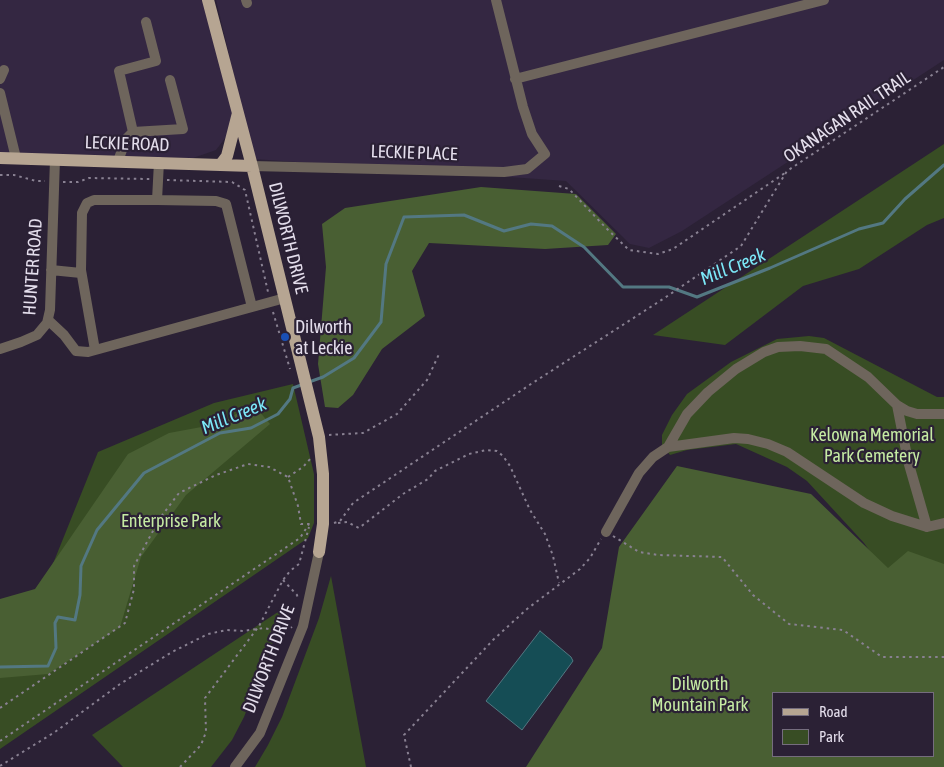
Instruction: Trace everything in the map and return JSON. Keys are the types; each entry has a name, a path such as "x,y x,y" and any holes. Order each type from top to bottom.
{"main road":[{"name":"DILWORTH DRIVE","path":"208,0 285,298 302,379 319,437 323,474 323,524 319,552"},
{"path":"221,164 227,156 238,112"},
{"name":"LECKIE ROAD","path":"0,158 252,166"}],"street":[{"path":"496,0 515,79 824,0"},
{"path":"133,132 119,71 156,61 146,22"},
{"name":"LECKIE PLACE","path":"252,166 504,172 527,169 545,154 532,134 515,79"},
{"path":"118,161 126,139 133,132 183,129 170,80"},
{"path":"0,92 4,130 16,158"},
{"name":"HUNTER ROAD","path":"0,349 37,335 48,320 52,270 54,159"},
{"path":"157,200 159,162"},
{"path":"95,350 81,273 82,213 87,203 94,200 216,201 226,204 252,307"},
{"path":"52,270 81,273"},
{"path":"48,320 64,335 76,351 88,352 285,298"},
{"path":"668,447 687,414 708,392 736,370 764,352 778,347 800,346 826,350 868,377 896,405 907,412 944,414"},
{"path":"896,405 908,461 927,527"},
{"path":"606,532 639,473 653,456 668,447 734,438 768,444 786,452 864,503 910,523 927,527 944,523"},
{"name":"DILWORTH DRIVE","path":"235,767 260,733 303,626 319,552"}],"path":[{"name":"OKANAGAN RAIL TRAIL","path":"559,583 553,556 544,534 530,510 510,466 497,451 486,450 469,454 435,471 428,479 403,494 359,528 347,522 333,523 340,521 353,503 741,246 787,171 944,67"},
{"path":"559,186 569,189 629,250 658,254 672,248 787,171"},
{"path":"0,175 14,175 36,181 78,182 89,178 232,182 245,190 270,302 290,368 302,379"},
{"path":"319,437 332,434 363,433 397,414 427,380 440,352"},
{"path":"288,477 303,467 311,457"},
{"path":"0,708 125,623 134,589 134,566 160,518 179,493 216,475 248,464 269,467 288,477 298,506 301,524 309,524"},
{"path":"0,741 300,538 309,524"},
{"path":"180,767 201,744 206,732 205,698 257,629 283,580 299,564 309,524"},
{"path":"411,767 404,734 493,640 527,609 580,569 590,558 606,532 639,552 658,555 722,557 753,595 789,624 844,630 882,657 944,656"},
{"path":"283,580 298,595 299,602"},
{"path":"0,766 55,732 120,684 172,652 208,634 227,630 244,631 264,628 279,631 288,630 294,626"}],"shaded area":[{"path":"0,0 203,0 234,114 229,133 216,150 193,158 0,153"},
{"path":"216,0 944,0 944,60 682,231 649,248 630,244 566,181 254,159"},
{"path":"540,631 571,657 573,661 522,730 486,701"}],"green space":[{"path":"944,144 944,218 927,225 859,269 803,286 725,345 653,335"},
{"path":"481,187 576,194 616,234 608,245 545,249 429,243 412,271 425,316 382,349 353,395 338,408 325,407 318,364 326,267 322,224 345,208"},
{"name":"Kelowna Memorial Park Cemetery","path":"809,336 824,338 937,397 944,397 944,767 545,767 884,571 864,543 807,481 787,467 736,444 687,450 670,455 662,445 662,435 672,415 687,394 731,362 777,339"},
{"name":"Enterprise Park","path":"293,384 314,474 314,523 308,538 0,749 0,600 40,596 98,452 214,403"},
{"path":"252,403 270,424 186,495 141,557 120,627 48,674 0,678 0,599 35,589 128,454 169,433 223,423"},
{"name":"Dilworth Mountain Park","path":"677,466 811,494 888,568 908,551 944,564 944,767 526,767 602,648 619,547"},
{"path":"331,576 366,767 255,767 282,717 319,618"},
{"path":"287,606 244,717 232,740 211,767 123,767 92,735"}],"waterway":[{"name":"Mill Creek","path":"309,382 323,377 354,358 381,322 386,264 404,217 464,215 504,231 531,224 552,226 584,247 623,287 669,287 697,297 770,268 859,229 883,223 905,199 944,165"},
{"name":"Mill Creek","path":"0,667 48,666 56,648 55,623 58,617 75,620 80,595 81,566 97,530 144,473 220,433 251,428 278,414 290,399 293,388 304,384"}],"place":[{"name":"Dilworth at Leckie","path":"285,337"}]}
